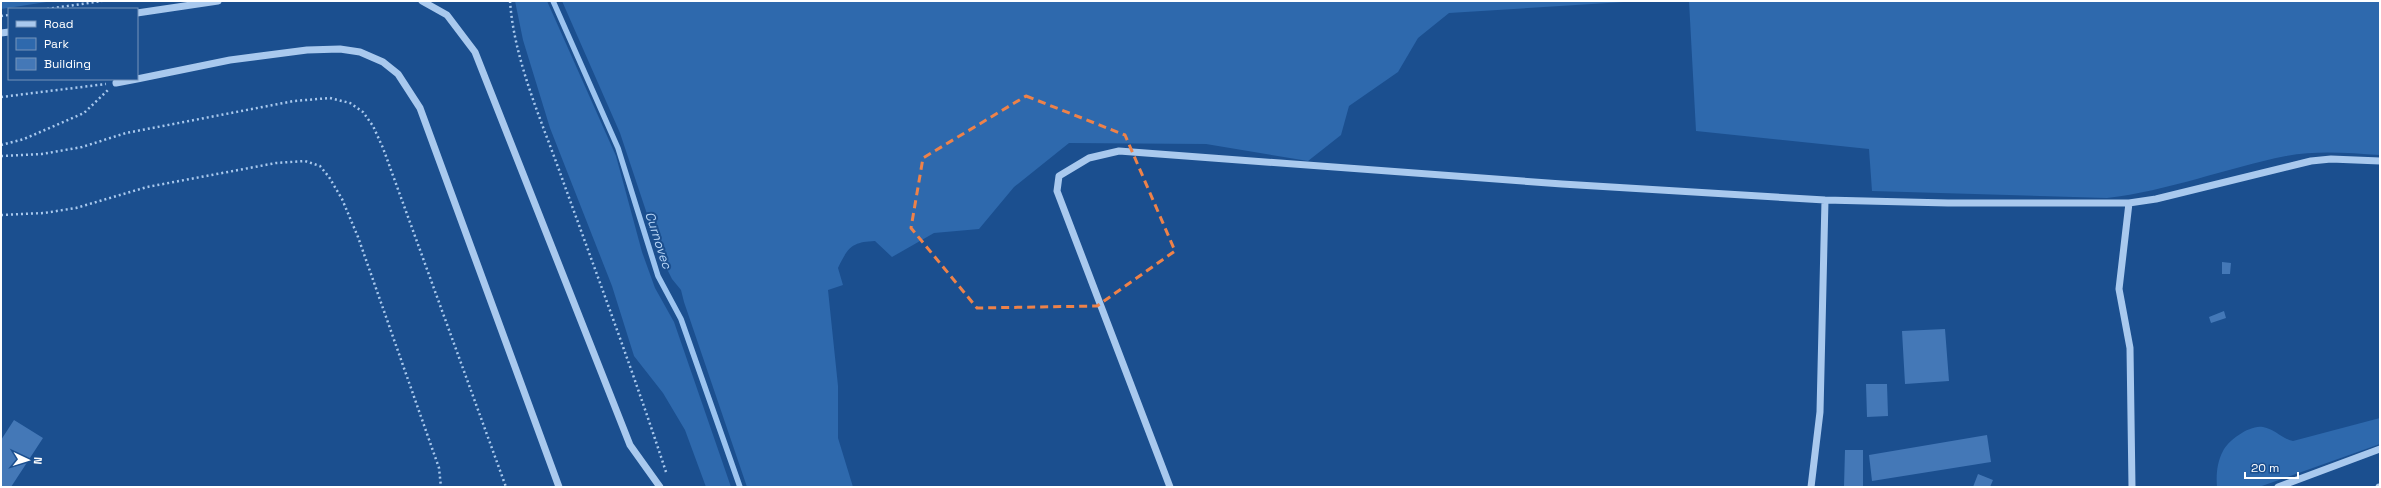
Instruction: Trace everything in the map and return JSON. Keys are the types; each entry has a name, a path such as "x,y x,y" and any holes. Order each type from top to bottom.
{"lane":[{"path":"138,13 218,1"},
{"path":"422,1 447,14 475,52 630,445 660,487"},
{"path":"138,79 230,60 307,50 340,49 360,52 383,62 398,74 420,108 559,487"},
{"path":"116,83 132,80"},
{"path":"1170,487 1056,191 1059,176 1089,158 1119,151 1554,183 1825,200 1948,203 2129,203 2156,199 2311,161 2331,159 2380,161"},
{"path":"1811,487 1820,412 1825,200"},
{"path":"2129,203 2119,289 2130,348 2132,487"},
{"path":"2278,487 2380,449"}],"path":[{"path":"54,8 102,1"},
{"path":"510,1 512,23 532,94 647,413 668,480"},
{"path":"1,97 116,83"},
{"path":"1,145 24,139 84,113 116,83"},
{"path":"1,156 42,154 82,147 126,133 294,101 330,98 350,103 363,112 373,126 383,148 506,487"},
{"path":"1,215 44,213 76,208 147,187 276,163 305,161 320,166 329,176 342,198 358,237 439,468 441,487"}],"highlighted area":[{"path":"1026,96 1125,135 1175,251 1097,306 977,308 911,228 923,158"}],"green space":[{"path":"1,1 53,1 1,9"},
{"path":"515,1 547,1 616,156 642,252 655,288 674,322 731,487 706,487 685,430 663,393 634,356 612,286 550,128 523,40"},
{"path":"562,1 1640,1 1449,13 1418,38 1398,72 1349,106 1341,135 1308,161 1206,144 1069,143 1014,187 979,229 934,233 892,257 875,241 856,244 848,250 838,268 843,285 828,290 838,386 838,438 853,487 747,487 681,290 672,279 662,259 620,133"},
{"path":"1689,1 2380,1 2380,155 2345,153 2298,154 2264,161 2175,185 2130,195 2107,198 1872,191 1869,149 1696,131"},
{"path":"2380,418 2380,444 2259,487 2217,487 2217,469 2223,451 2230,442 2246,430 2263,427 2293,441"}],"building":[{"path":"2222,262 2231,263 2230,274 2222,274"},
{"path":"2224,311 2226,318 2211,323 2209,317"},
{"path":"1945,329 1949,381 1905,384 1902,331"},
{"path":"1866,384 1887,384 1888,416 1867,417"},
{"path":"14,420 43,438 11,487 1,487 1,440"},
{"path":"1987,435 1991,462 1872,481 1869,455"},
{"path":"1845,450 1863,450 1863,487 1844,487"},
{"path":"1978,474 1993,480 1990,487 1973,487"}],"waterway":[{"name":"Curnovec","path":"553,1 618,148 658,276 681,319 740,487"}]}
